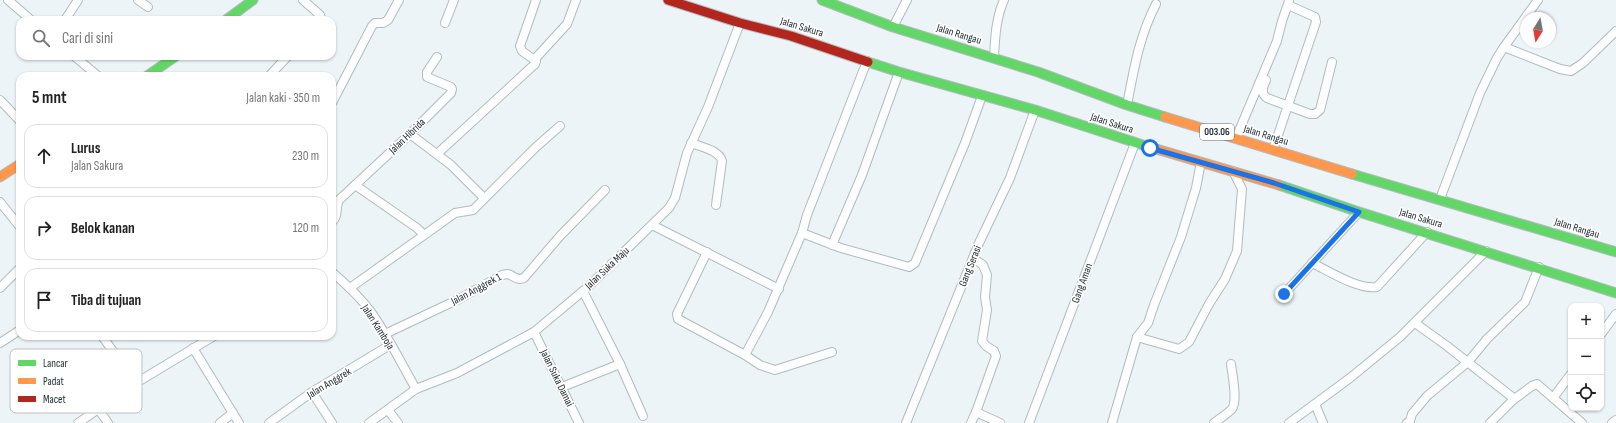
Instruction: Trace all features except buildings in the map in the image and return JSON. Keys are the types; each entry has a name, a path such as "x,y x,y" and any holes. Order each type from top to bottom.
{"street":[{"path":"8,0 26,16"},
{"path":"68,16 78,0"},
{"path":"138,0 148,7"},
{"path":"238,11 241,0"},
{"path":"231,16 253,0"},
{"path":"302,0 320,16"},
{"path":"336,95 372,26 375,23 383,23 388,20 399,0"},
{"path":"445,23 454,0"},
{"path":"534,60 522,51 520,46 536,0"},
{"path":"437,154 530,70 535,64 534,60 567,24 576,0"},
{"name":"Jalan Sakura","path":"668,0 792,36 899,72 1035,110 1135,143 1233,171 1359,212 1539,267 1616,293"},
{"name":"Jalan Rangau","path":"822,0 843,4 893,27 1038,72 1127,105 1616,252"},
{"path":"893,27 907,0"},
{"path":"994,58 996,29 999,12 1004,0"},
{"path":"1440,199 1480,94 1496,58 1538,0"},
{"path":"1236,138 1276,41 1289,3 1315,17 1316,20 1273,150"},
{"path":"1127,105 1137,53 1146,23 1156,4"},
{"name":"Jalan Suka Maju","path":"370,423 416,389 457,373 534,332 583,291 652,225 672,203 691,143 708,107 740,22"},
{"path":"1504,48 1560,69 1571,71 1582,63 1616,31"},
{"name":"Jalan Hibrida","path":"336,217 337,203 339,200 410,134 452,91 450,87 427,77 427,72 437,57"},
{"path":"79,60 93,72"},
{"path":"153,72 170,60"},
{"path":"273,72 284,60"},
{"path":"746,355 779,289 802,233 807,215 867,61"},
{"path":"1274,61 1263,86 1263,94 1267,98 1310,114 1318,112 1332,62"},
{"path":"832,245 862,175 899,72"},
{"path":"802,233 832,245 909,267 915,264 962,150 982,96"},
{"path":"0,100 16,117"},
{"name":"Gang Serasi","path":"906,423 972,258 1010,178 1035,110"},
{"path":"350,288 423,234 458,211 473,210 536,147 560,126"},
{"path":"410,134 450,165 484,198"},
{"path":"691,143 716,153 721,157 722,161 716,205"},
{"name":"Gang Aman","path":"1029,423 1135,143"},
{"path":"1112,423 1137,337 1148,323 1181,237 1196,188 1201,162"},
{"path":"0,177 16,167"},
{"path":"1137,337 1179,349 1189,342 1209,304 1225,279 1237,251 1242,189 1233,171"},
{"path":"355,186 417,228 423,234"},
{"name":"Jalan Anggrek 1","path":"385,334 459,299 502,275 508,274 520,280 524,278 560,236 604,190"},
{"path":"0,202 16,222"},
{"path":"1284,294 1359,212"},
{"path":"652,225 779,289"},
{"path":"1312,262 1354,283 1364,286 1377,287 1427,232"},
{"path":"1289,423 1361,369 1400,337 1486,251"},
{"path":"707,252 677,314 677,318 746,355 760,365 775,370 832,352"},
{"path":"971,423 996,356 994,351 983,344 981,338 987,310 985,297 987,275 983,265 972,258"},
{"path":"1407,423 1410,421 1412,414 1427,396 1468,362 1487,339 1525,302 1539,267"},
{"path":"0,288 16,272"},
{"name":"Jalan Kamboja","path":"336,276 350,288 370,311 385,334 416,389"},
{"path":"583,291 620,364 643,416"},
{"path":"1604,330 1616,314"},
{"path":"1415,323 1504,390 1512,397 1513,400"},
{"name":"Jalan Suka Damai","path":"534,332 579,423"},
{"path":"0,343 16,333"},
{"path":"105,340 111,349"},
{"path":"142,379 207,340"},
{"name":"Jalan Anggrek","path":"269,423 312,392 390,345"},
{"path":"193,348 239,423"},
{"path":"562,387 620,364"},
{"path":"1214,423 1231,410 1234,405 1231,364"},
{"path":"1553,398 1570,375"},
{"path":"1490,423 1513,400 1537,384 1582,423"},
{"path":"312,392 332,423"},
{"path":"1315,404 1323,423"},
{"path":"388,410 398,423"},
{"path":"976,412 1000,423"},
{"path":"78,423 94,413"},
{"path":"101,413 108,423"},
{"path":"220,423 233,413"},
{"path":"1612,423 1616,420"}],"traffic: fast":[{"path":"231,16 253,0"},
{"path":"822,0 893,27 1038,72 1127,105 1165,117"},
{"path":"153,72 170,60"},
{"path":"868,62 1035,110 1146,146"},
{"path":"1352,174 1616,252"},
{"path":"1279,185 1359,212 1616,293"}],"traffic: slow":[{"path":"1165,117 1352,174"},
{"path":"1146,146 1279,185"},
{"path":"0,177 16,167"}],"traffic: jam":[{"path":"668,0 740,23 791,36 868,62"}],"route":[{"path":"1150,148 1274,183 1359,212 1284,294"}]}
